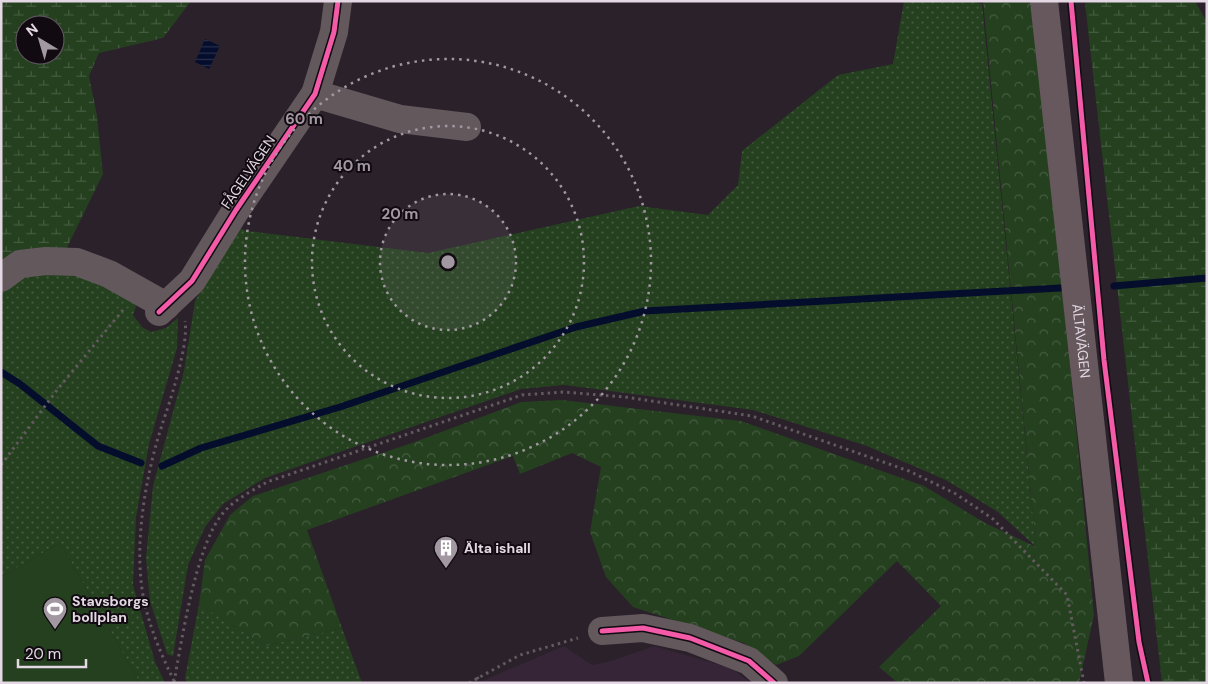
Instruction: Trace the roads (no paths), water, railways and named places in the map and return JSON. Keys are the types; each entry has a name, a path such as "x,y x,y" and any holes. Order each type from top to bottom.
{"main road":[{"name":"ÄLTAVÄGEN","path":"1044,1 1119,683"}],"street":[{"name":"FÅGELVÄGEN","path":"1,278 20,264 46,261 77,262 109,274 162,301 192,281 236,210 314,94 334,32 338,1"},
{"path":"314,94 400,120 467,127"},
{"path":"602,631 643,628 690,638 750,661 774,683"}],"water":[{"path":"205,39 220,46 209,69 195,62"}],"waterway":[{"path":"1114,286 1207,278"},
{"path":"162,466 201,448 340,407 576,327 645,311 1060,288"},
{"path":"1,372 20,384 98,446 141,463"}],"place":[{"name":"Älta ishall","path":"446,569"},
{"name":"Stavsborgs bollplan","path":"55,630"}]}
